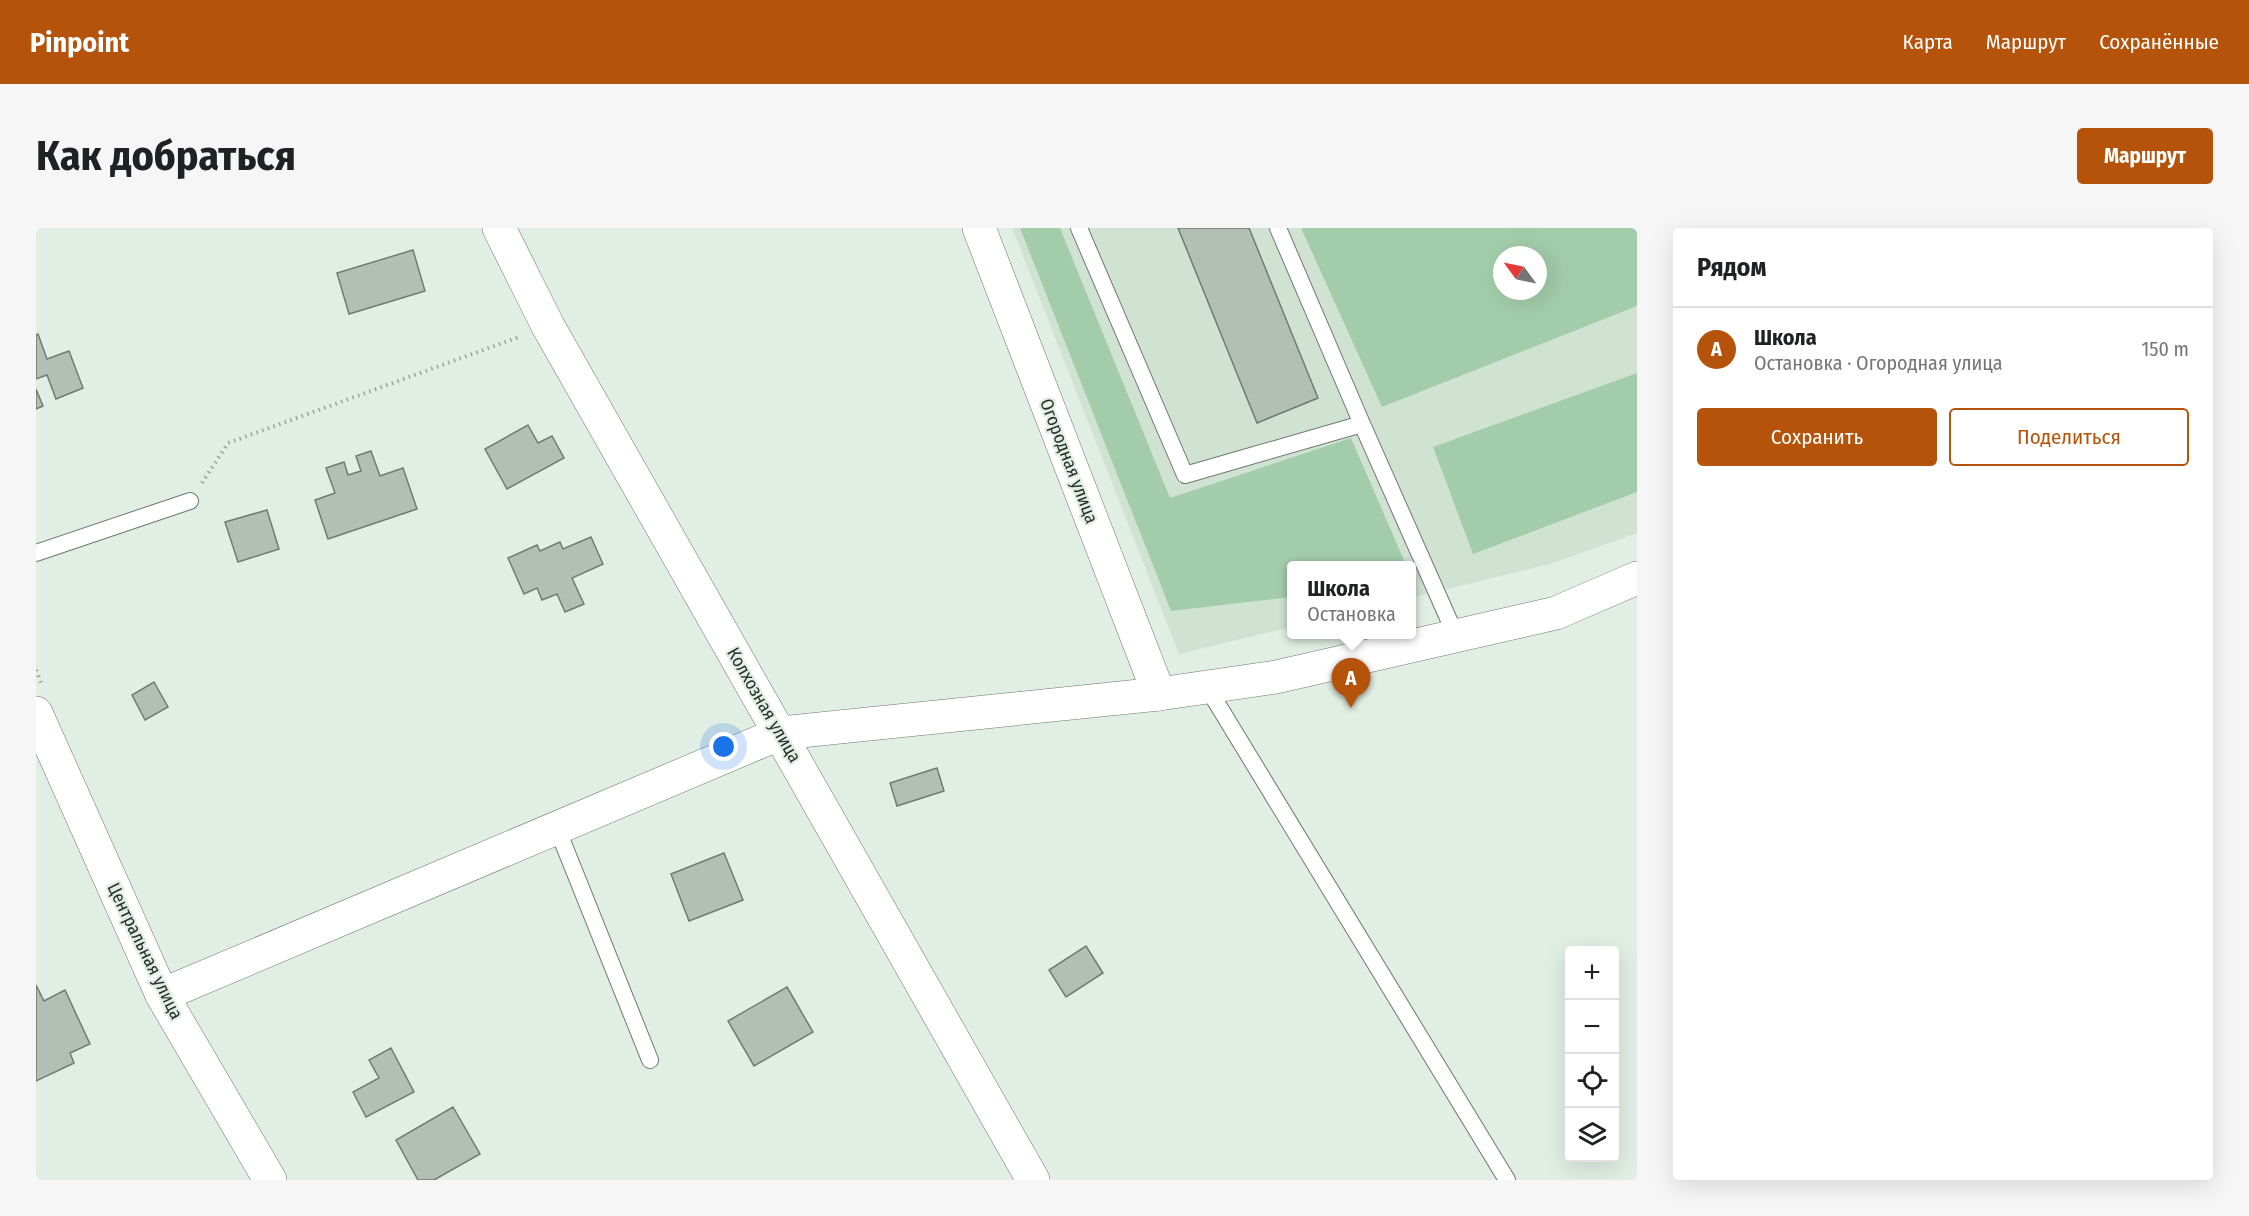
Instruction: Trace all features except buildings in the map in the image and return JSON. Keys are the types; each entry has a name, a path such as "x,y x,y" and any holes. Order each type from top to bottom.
{"street":[{"name":"Колхозная улица","path":"499,228 548,326 1033,1180"},
{"name":"Огородная улица","path":"979,228 1159,694"},
{"path":"162,995 781,733 1159,694 1276,677 1556,612 1637,578"},
{"name":"Центральная улица","path":"36,713 162,995 270,1180"}],"lane":[{"path":"1079,228 1185,475 1362,424"},
{"path":"1278,228 1456,636"},
{"path":"36,553 190,501"},
{"path":"1207,687 1508,1180"},
{"path":"557,828 650,1060"}],"path":[{"path":"190,501 228,442 548,326"}],"shaded area":[{"path":"1012,228 1637,228 1637,533 1553,563 1416,597 1416,561 1287,561 1287,628 1179,654"}],"green space":[{"path":"1020,228 1060,228 1170,498 1351,438 1404,561 1287,561 1287,597 1171,611"},
{"path":"1301,228 1637,228 1637,306 1382,407"},
{"path":"1637,373 1637,492 1473,554 1433,447"}],"place":[{"name":"Школа","path":"1351,708"}]}
